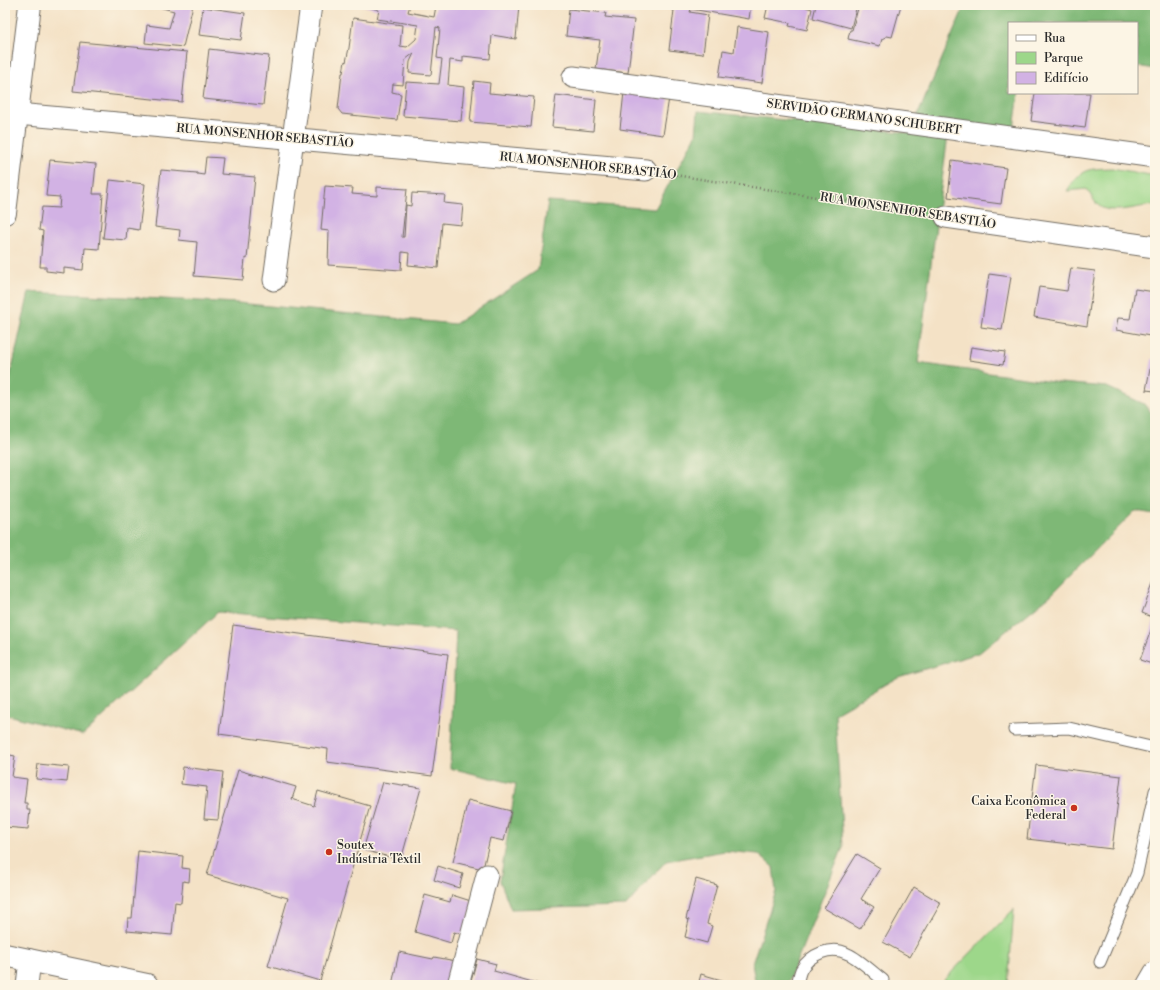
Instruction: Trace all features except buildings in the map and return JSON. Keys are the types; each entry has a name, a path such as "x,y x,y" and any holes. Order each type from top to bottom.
{"street":[{"path":"5,213 7,186 30,5"},
{"path":"274,280 311,5"},
{"name":"SERVIDÃO GERMANO SCHUBERT","path":"573,77 1155,158"},
{"name":"RUA MONSENHOR SEBASTIÃO","path":"17,114 646,170"},
{"name":"RUA MONSENHOR SEBASTIÃO","path":"946,217 1155,247"},
{"path":"458,985 487,875"},
{"path":"5,955 147,985"},
{"path":"27,985 30,960"},
{"path":"1148,985 1155,973"}],"lane":[{"path":"1014,730 1069,728 1155,748"},
{"path":"1100,962 1138,873 1155,791"},
{"path":"797,985 801,970 811,958 824,951 836,951 848,954 883,980"}],"path":[{"name":"RUA MONSENHOR SEBASTIÃO","path":"646,170 946,217"}],"green space":[{"path":"965,5 1155,5 1155,69 1138,66 1138,22 1008,22 1008,94 1019,94 1013,136 949,127 918,363 1060,383 1107,387 1144,404 1155,417 1155,514 1135,511 1052,594 979,653 898,677 835,713 843,847 787,985 756,985 752,964 776,891 773,867 758,854 725,851 666,861 626,906 511,909 500,881 516,784 450,768 456,631 218,612 83,735 5,714 5,400 29,292 238,303 455,324 538,270 548,201 655,209 696,135 698,111 910,133"},
{"path":"1112,168 1155,176 1155,205 1109,210 1102,208 1097,204 1086,189 1067,191 1076,178 1085,171"},
{"path":"1014,909 1008,985 939,985"}],"place":[{"name":"Caixa Econômica Federal","path":"1074,808"},
{"name":"Soutex Indústria Têxtil","path":"329,852"}]}
